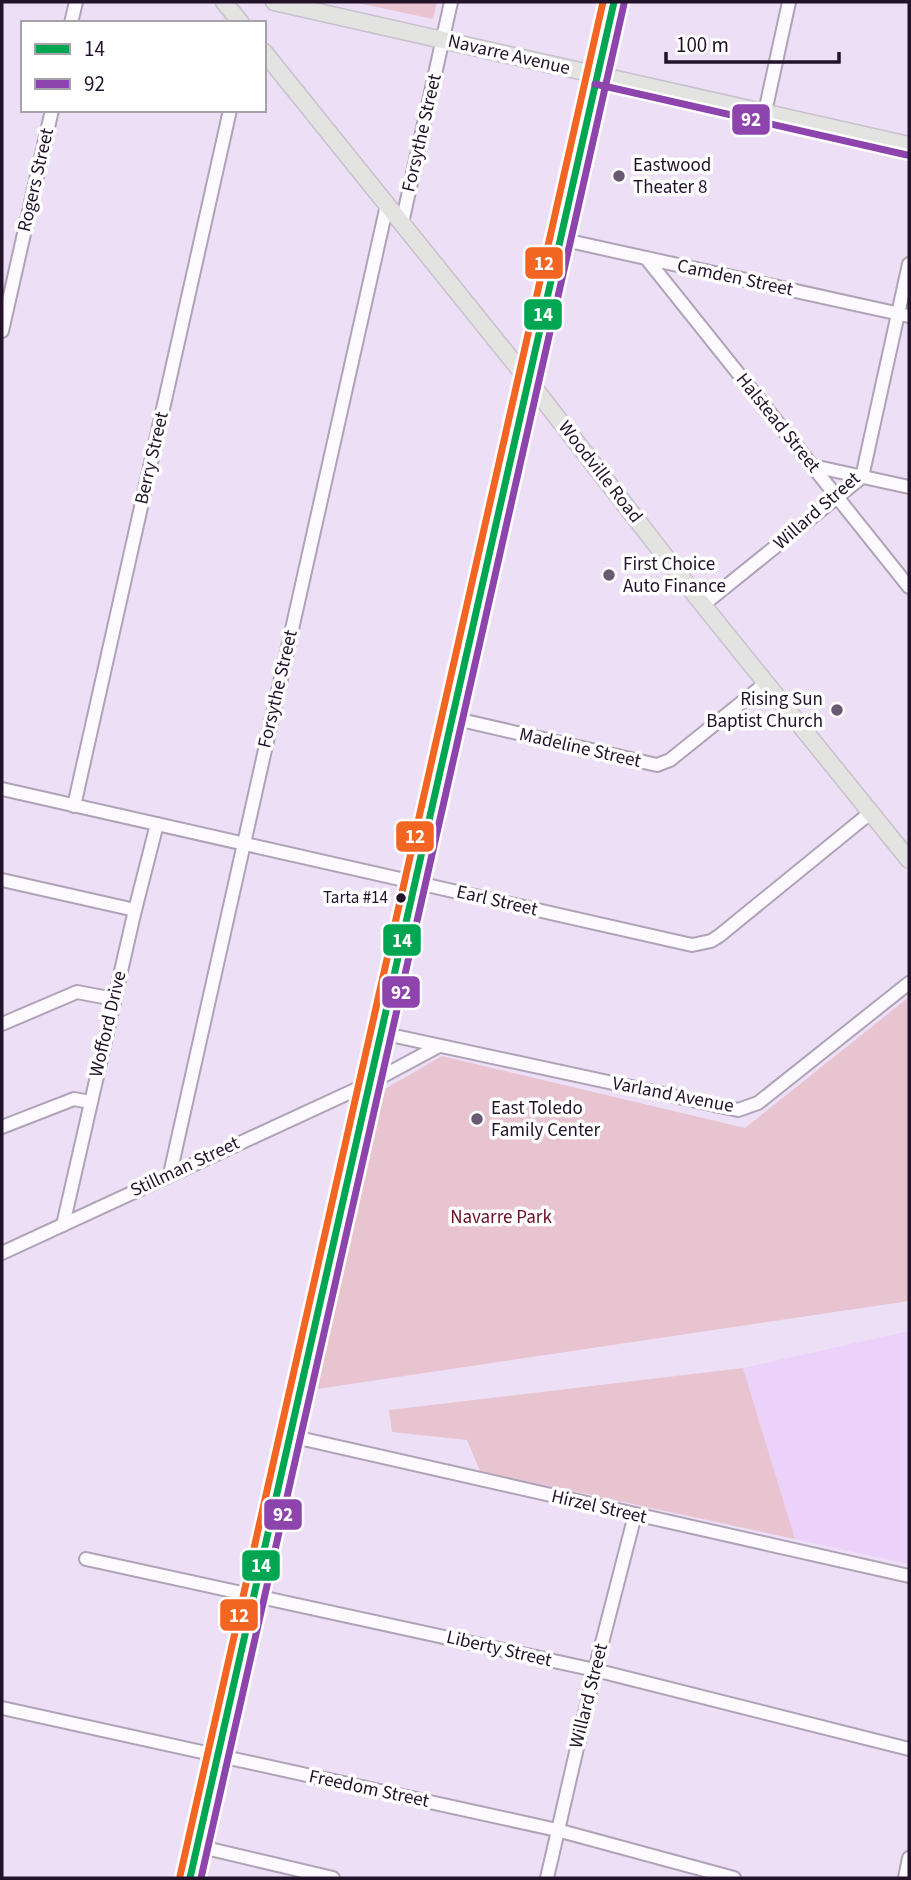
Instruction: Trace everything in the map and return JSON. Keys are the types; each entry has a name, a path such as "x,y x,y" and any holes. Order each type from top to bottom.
{"main road":[{"path":"224,2 239,21"},
{"name":"Navarre Avenue","path":"274,2 909,145"},
{"name":"Woodville Road","path":"266,54 909,860"}],"street":[{"path":"71,21 76,2"},
{"name":"Forsythe Street","path":"402,223 451,2"},
{"path":"190,1878 614,2"},
{"path":"765,112 789,2"},
{"name":"Rogers Street","path":"2,331 52,112"},
{"name":"Berry Street","path":"74,806 230,112"},
{"name":"Forsythe Street","path":"170,1174 387,205"},
{"name":"Camden Street","path":"560,239 904,315"},
{"name":"Halstead Street","path":"646,258 909,587"},
{"name":"Willard Street","path":"703,605 862,477 904,315 909,264"},
{"path":"813,466 909,487"},
{"name":"Madeline Street","path":"452,719 657,765 670,760 766,683"},
{"name":"Earl Street","path":"2,789 692,945 702,944 719,936 870,813"},
{"name":"Wofford Drive","path":"63,1225 157,824"},
{"path":"2,880 135,910"},
{"name":"Varland Avenue","path":"381,1032 738,1110 758,1103 909,983"},
{"path":"2,1024 77,992 114,999"},
{"path":"370,1083 439,1046"},
{"name":"Stillman Street","path":"2,1254 370,1083"},
{"path":"2,1127 74,1099 90,1102"},
{"name":"Hirzel Street","path":"290,1436 909,1576"},
{"name":"Willard Street","path":"547,1878 595,1670 635,1515"},
{"name":"Liberty Street","path":"86,1559 595,1670 909,1749"},
{"name":"Freedom Street","path":"2,1708 558,1830 734,1878"},
{"path":"197,1846 333,1878"},
{"path":"905,1878 909,1858"}],"shaded area":[{"path":"909,1331 909,1564 795,1539 743,1368"}],"green space":[{"path":"353,2 437,2 433,19"},
{"name":"Navarre Park","path":"909,997 909,1301 317,1389 383,1090 442,1056 745,1128"},
{"path":"743,1368 795,1539 480,1471 467,1440 392,1432 389,1410"}],"transit line":[{"name":"12","path":"180,1876 603,2"},
{"name":"14","path":"190,1878 614,2"},
{"name":"92","path":"201,1878 624,4"},
{"name":"92","path":"595,84 907,155"}],"place":[{"name":"Eastwood Theater 8","path":"619,176"},
{"name":"First Choice Auto Finance","path":"609,575"},
{"name":"Rising Sun Baptist Church","path":"837,710"},
{"name":"Tarta #14","path":"401,898"},
{"name":"East Toledo Family Center","path":"477,1119"}]}
